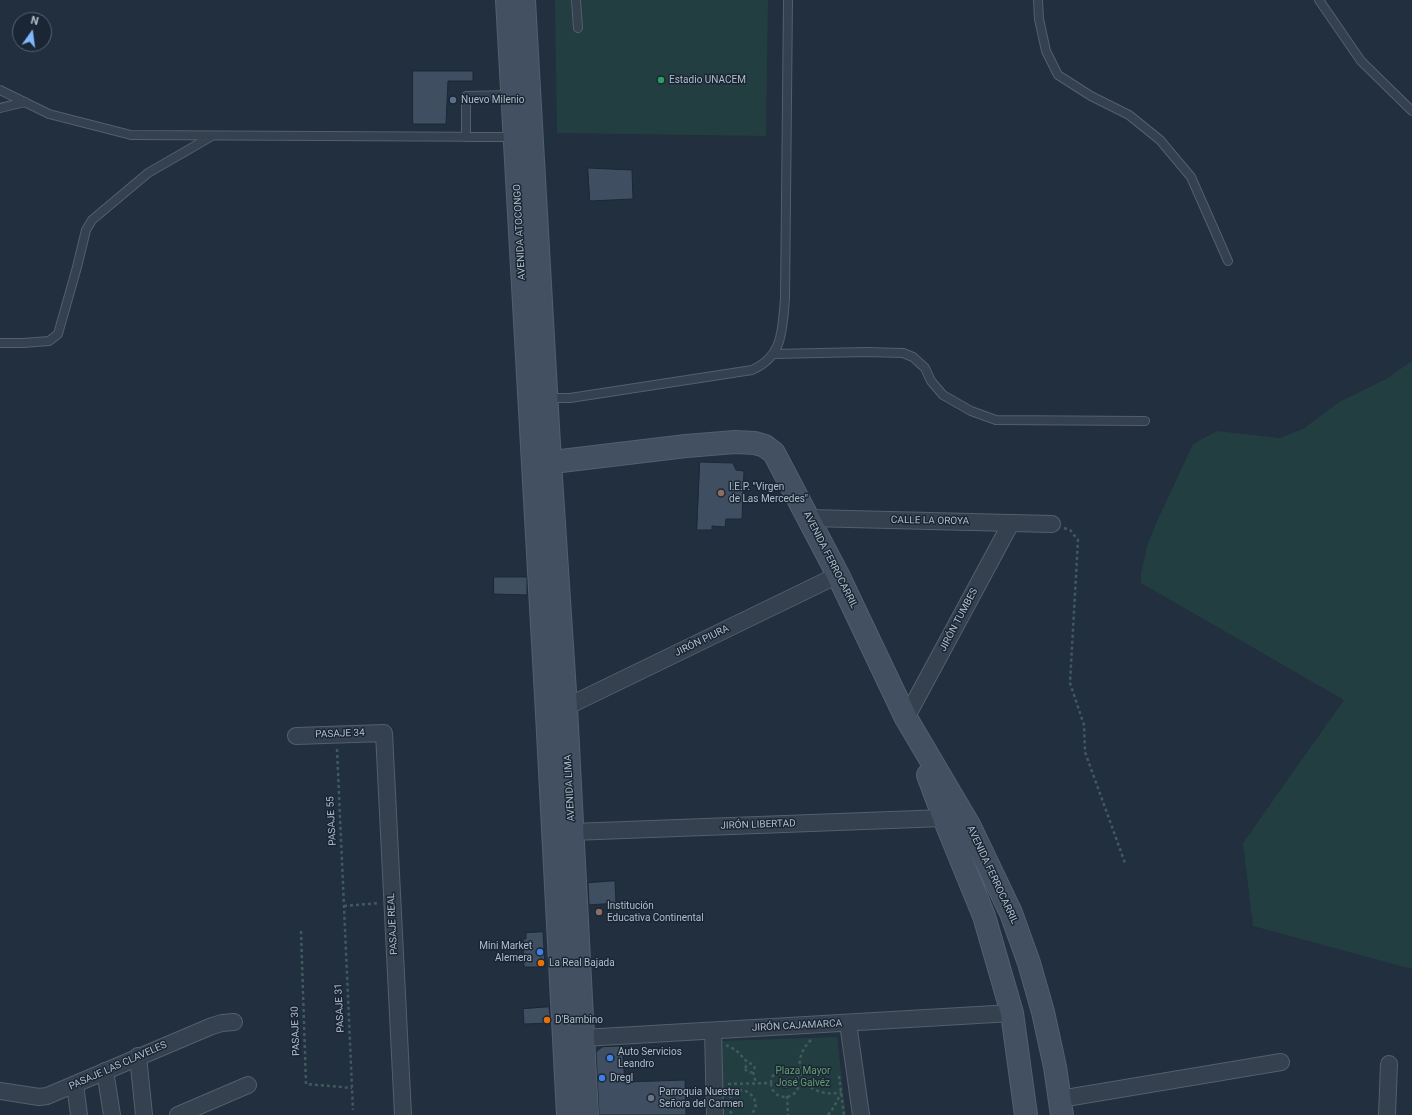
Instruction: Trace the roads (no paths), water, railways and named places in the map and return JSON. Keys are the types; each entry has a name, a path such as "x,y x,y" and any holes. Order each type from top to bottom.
{"main road":[{"name":"AVENIDA ATOCONGO","path":"506,0 521,95"},
{"name":"AVENIDA ATOCONGO","path":"524,0 521,95 541,463"},
{"name":"AVENIDA FERROCARRIL","path":"541,463 686,446 735,442 755,443 765,446 774,453 838,575 906,718 944,818 984,916 1012,1013 1026,1115"},
{"name":"AVENIDA LIMA","path":"541,463 566,707 586,1115"},
{"name":"AVENIDA LIMA","path":"541,463 548,714 568,1115"},
{"name":"AVENIDA FERROCARRIL","path":"906,718 969,825 1011,912 1029,963 1043,1012 1055,1067 1061,1107"}],"street":[{"name":"CALLE LA OROYA","path":"809,518 1052,524"},
{"name":"JIRÓN TUMBES","path":"906,718 1011,523"},
{"name":"JIRÓN PIURA","path":"566,707 838,575"},
{"name":"PASAJE 34","path":"296,736 384,733"},
{"name":"PASAJE REAL","path":"384,733 403,1115"},
{"name":"JIRÓN LIBERTAD","path":"572,832 944,818"},
{"name":"JIRÓN CAJAMARCA","path":"583,1038 1012,1013"},
{"name":"PASAJE LAS CLAVELES","path":"0,1091 39,1097 48,1096 138,1056 212,1026 234,1022"},
{"path":"848,1023 861,1115"},
{"path":"712,1031 715,1115"},
{"path":"138,1056 144,1115"},
{"path":"1061,1107 1281,1062"},
{"path":"1387,1115 1389,1064"},
{"path":"105,1071 112,1115"},
{"path":"75,1085 79,1115"},
{"path":"178,1115 248,1085"}],"lane":[{"path":"576,0 578,28"},
{"path":"538,395 570,398 752,370 763,365 773,354 780,342 785,298 788,0"},
{"path":"1038,0 1039,19 1046,51 1058,75 1129,116 1160,140 1192,177 1228,261"},
{"path":"1319,0 1361,61 1412,111"},
{"path":"0,90 49,114 131,135 523,137"},
{"path":"466,136 466,96 521,95"},
{"path":"0,108 25,102"},
{"path":"0,343 49,341 58,334 86,230 92,220 148,172 213,136"},
{"path":"773,354 866,352 903,353 913,357 925,368 931,381 943,395 971,411 996,420 1145,421"}],"place":[{"name":"Estadio UNACEM","path":"661,80"},
{"name":"Nuevo Milenio","path":"453,100"},
{"name":"I.E.P. \"Virgen de Las Mercedes\"","path":"721,493"},
{"name":"Institución Educativa Continental","path":"599,912"},
{"name":"Mini Market Alemera","path":"540,952"},
{"name":"La Real Bajada","path":"541,963"},
{"name":"D'Bambino","path":"547,1020"},
{"name":"Auto Servicios Leandro","path":"610,1058"},
{"name":"Dregl","path":"602,1078"},
{"name":"Parroquia Nuestra Señora del Carmen","path":"651,1098"}],"park label":[{"name":"Plaza Mayor José Galvéz","path":"803,1076"}]}
